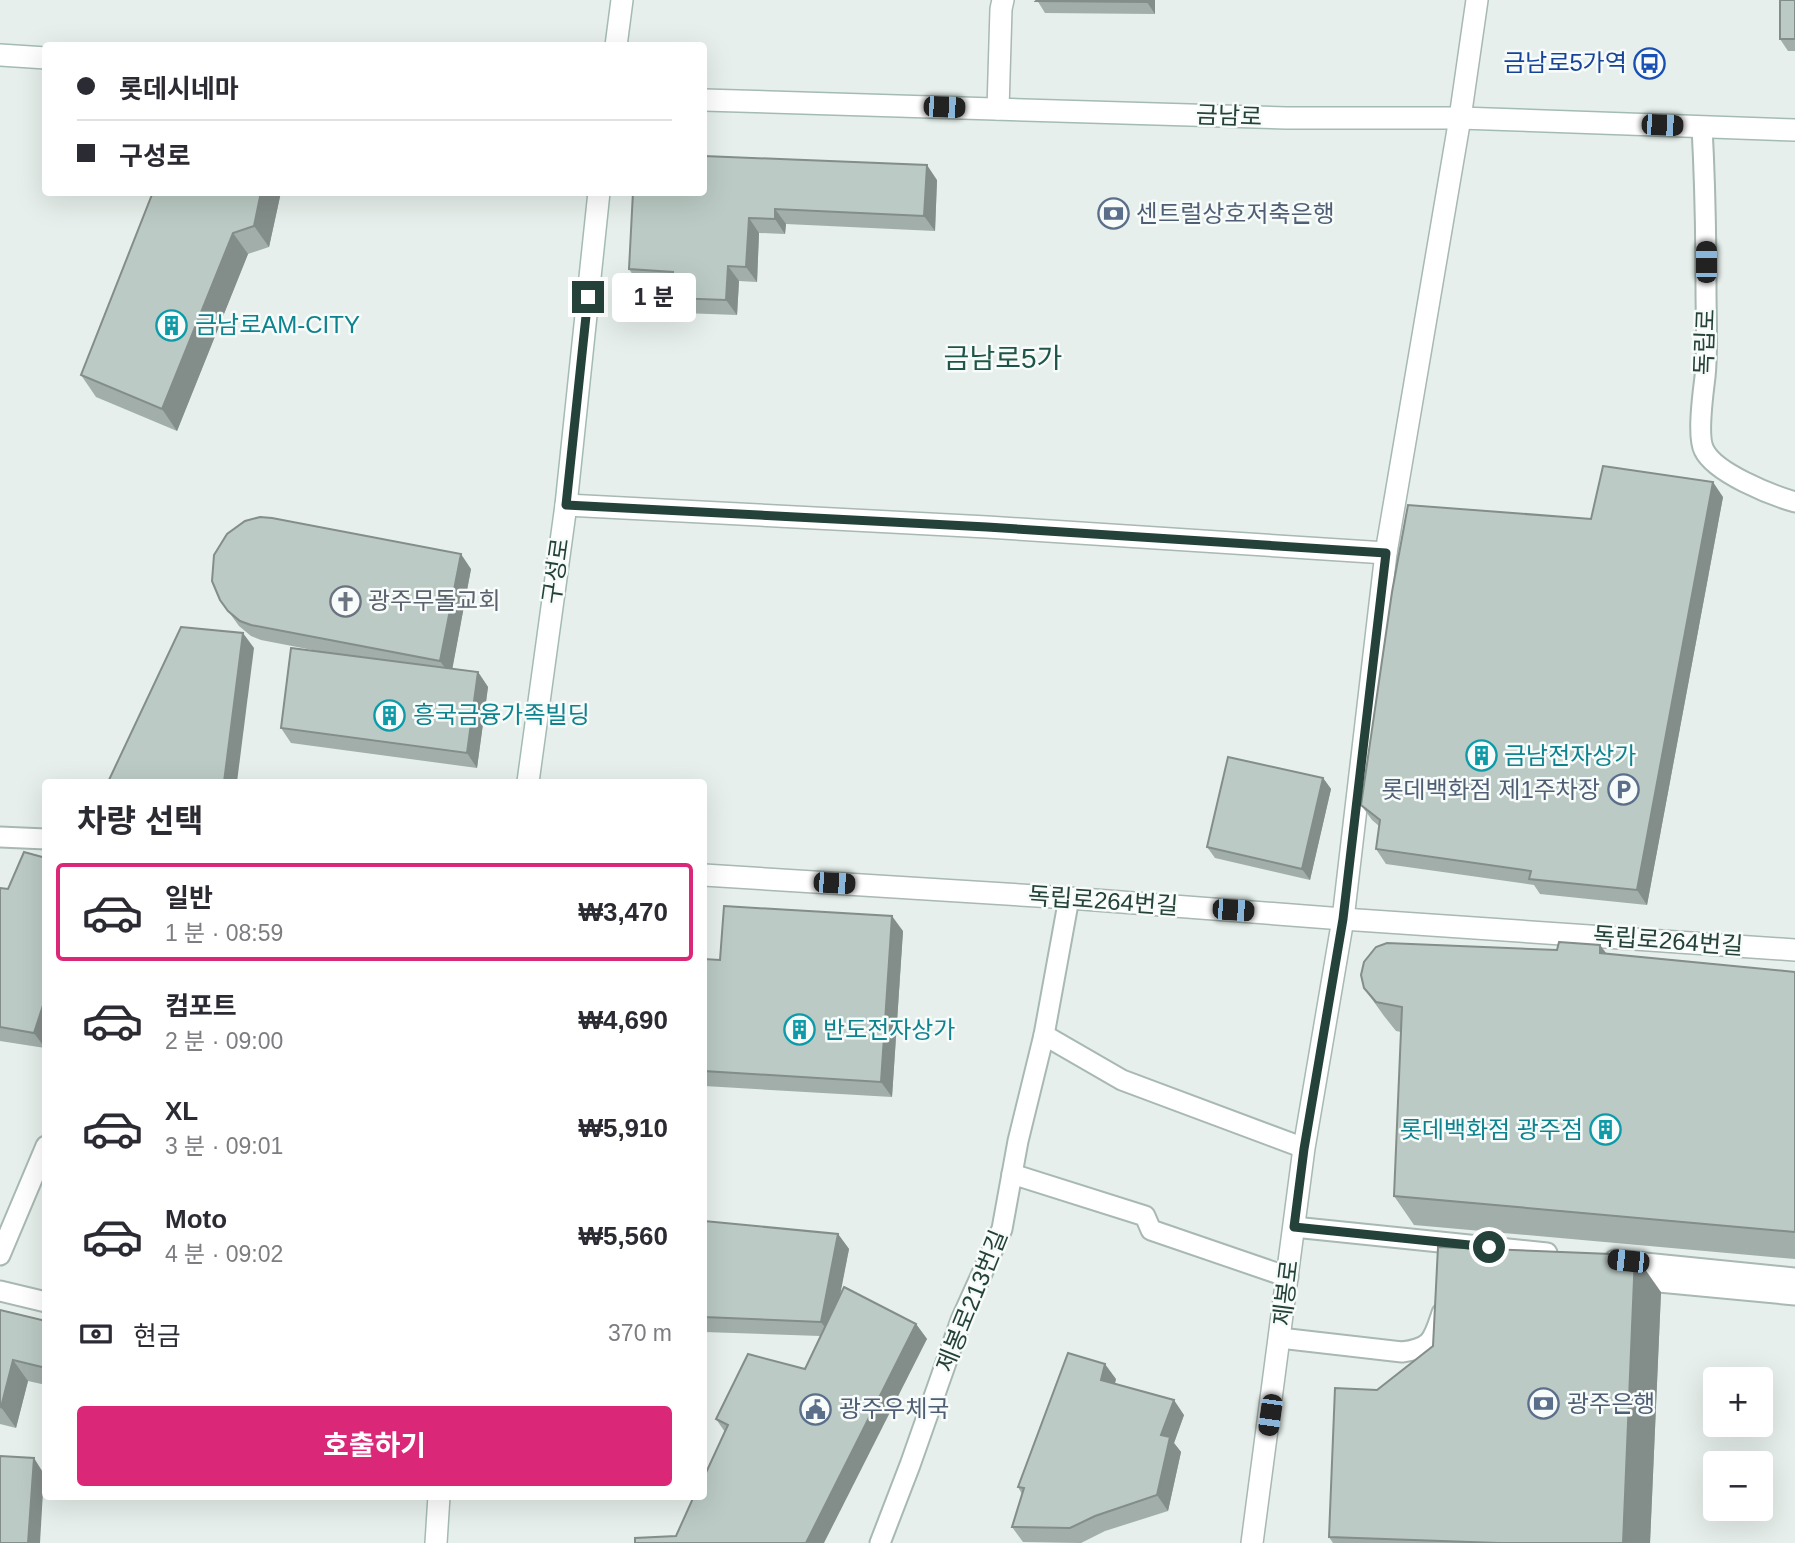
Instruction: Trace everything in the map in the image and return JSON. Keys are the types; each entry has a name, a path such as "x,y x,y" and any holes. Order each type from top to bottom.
{"street":[{"path":"617,42 622,0"},
{"path":"998,109 1003,0"},
{"path":"1343,919 1386,553 1460,118 1477,0"},
{"path":"0,55 42,58"},
{"name":"금남로","path":"707,100 1286,118 1460,118 1795,130"},
{"name":"구성로","path":"528,779 566,505 599,196"},
{"path":"566,505 987,527 1386,553"},
{"name":"독립로264번길","path":"707,875 1795,950"},
{"name":"제봉로","path":"1252,1543 1304,1149 1343,919"},
{"path":"436,1543 439,1500"}],"lane":[{"name":"독립로","path":"1702,127 1706,213 1707,362 1700,417 1703,450 1716,465 1734,476 1775,496 1795,502"},
{"path":"0,837 42,839"},
{"name":"제봉로213번길","path":"880,1543 961,1320 1002,1229 1044,1035 1069,898"},
{"path":"1044,1035 1122,1080 1304,1149"},
{"path":"0,1255 42,1155"},
{"path":"1012,1174 1145,1216 1151,1230 1288,1277"},
{"path":"1294,1227 1555,1263 1497,1266"},
{"path":"1795,1278 1604,1268 1795,1295"},
{"path":"0,1292 42,1301"},
{"path":"1280,1338 1402,1352 1419,1350 1433,1339 1448,1298"}],"building":[{"path":"1147,0 1147,2 1036,1"},
{"path":"1780,0 1795,0 1795,39 1780,39"},
{"path":"707,156 927,165 924,216 775,209 775,219 749,218 746,267 728,266 726,300 672,298 673,272 629,269 633,196 707,196"},
{"name":"금남로AM-CITY","path":"151,196 260,196 254,226 233,233 162,409 81,375"},
{"path":"1603,466 1713,482 1637,890 1529,879 1531,871 1376,849 1380,820 1361,805 1392,592 1408,505 1591,519"},
{"name":"광주무돌교회","path":"260,517 461,554 440,661 240,621 220,600 212,581 214,555 227,534 245,521"},
{"path":"181,627 243,633 224,779 109,779"},
{"name":"흥국금융가족빌딩","path":"291,648 478,672 467,753 281,728"},
{"path":"1228,757 1323,778 1302,869 1207,847"},
{"path":"24,852 42,857 42,1008 34,1033 0,1027 0,888 8,889"},
{"name":"반도전자상가","path":"724,906 892,916 881,1082 707,1071 707,959 720,960"},
{"name":"롯데백화점 광주점","path":"1559,942 1600,945 1600,953 1795,972 1795,1232 1394,1196 1402,1007 1376,1002 1364,988 1361,975 1364,962 1376,947 1387,943 1557,950"},
{"path":"707,1221 838,1234 821,1322 707,1317"},
{"name":"광주은행","path":"1438,1247 1635,1255 1623,1543 1498,1543 1329,1537 1335,1388 1377,1390 1433,1346"},
{"name":"광주우체국","path":"844,1287 916,1324 806,1543 635,1543 635,1538 676,1536 692,1500 707,1500 707,1470 728,1425 716,1419 748,1354 805,1369"},
{"path":"0,1310 42,1320 42,1367 13,1360 0,1406"},
{"path":"1068,1353 1105,1364 1101,1380 1174,1400 1161,1435 1170,1437 1157,1495 1095,1516 1070,1528 1012,1527 1024,1488 1018,1487"},
{"path":"0,1456 34,1458 28,1543 0,1543"}],"place":[{"name":"금남로5가역","path":"1650,63"},
{"name":"센트럴상호저축은행","path":"1113,214"},
{"name":"금남로AM-CITY","path":"172,325"},
{"name":"광주무돌교회","path":"345,601"},
{"name":"흥국금융가족빌딩","path":"390,715"},
{"name":"금남전자상가","path":"1481,756"},
{"name":"롯데백화점 제1주차장","path":"1623,790"},
{"name":"반도전자상가","path":"800,1030"},
{"name":"롯데백화점 광주점","path":"1606,1130"},
{"name":"광주은행","path":"1544,1404"},
{"name":"광주우체국","path":"816,1409"}],"district":[{"name":"금남로5가","path":"1003,358"}],"route":[{"path":"588,297 566,505 987,527 1386,553 1343,919 1304,1149 1294,1227 1489,1247"}]}
